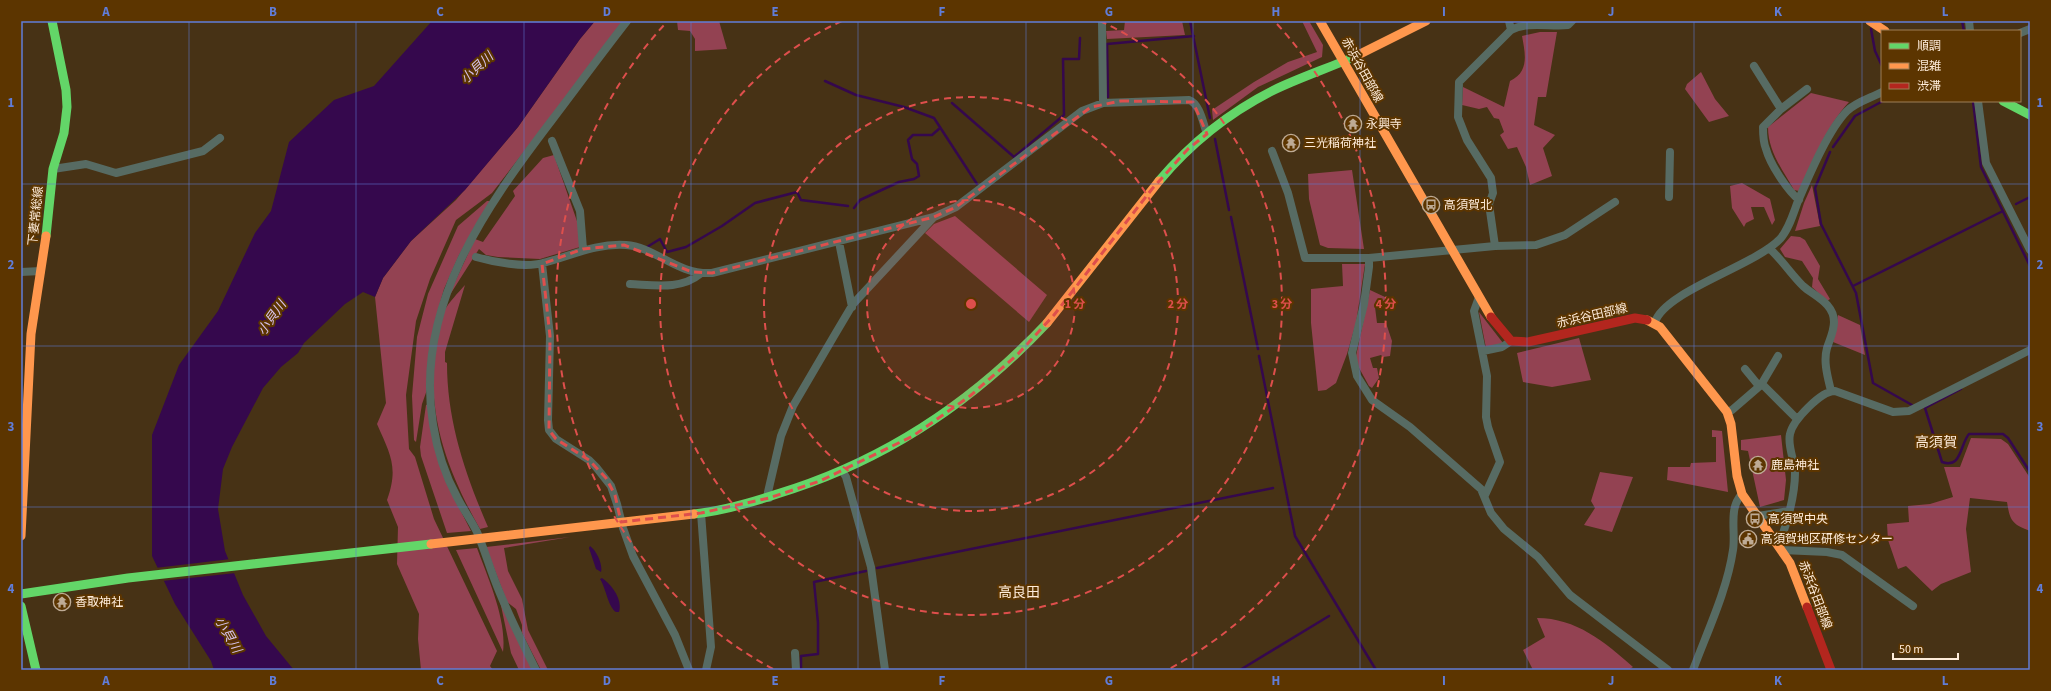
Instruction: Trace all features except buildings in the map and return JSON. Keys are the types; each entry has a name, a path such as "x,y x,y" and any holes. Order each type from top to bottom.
{"main road":[{"name":"下妻常総線","path":"21,536 31,334 48,225 53,169 64,133 66,107 66,90 52,21"},
{"name":"赤浜谷田部線","path":"1320,21 1479,297 1500,330 1511,342 1528,342 1635,318 1645,318 1655,322 1727,412 1734,440 1737,476 1742,494 1780,548 1799,583 1812,624 1831,670"},
{"path":"21,594 142,576 701,513 769,498 843,472 913,436 937,420 970,396 1018,354 1054,315 1170,168 1188,149 1207,134 1261,97 1296,80 1384,43 1426,21"},
{"path":"1870,21 1884,30"},
{"path":"2005,102 2030,115"},
{"path":"21,606 36,670"}],"street":[{"path":"536,670 448,478 433,425 430,396 432,354 441,310 470,239 511,174 628,21"},
{"path":"1102,21 1102,103"},
{"path":"1509,21 1511,30"},
{"path":"1495,246 1489,204 1493,193 1491,178 1467,140 1458,117 1459,82 1511,30 1516,27 1568,25 1572,21"},
{"path":"1754,66 1781,109"},
{"path":"1799,200 1792,194 1773,164 1763,140 1764,127 1781,109 1807,89"},
{"path":"1655,322 1664,308 1696,287 1770,249 1786,233 1799,200 1827,141 1847,111 1862,101 1881,92"},
{"path":"476,257 498,262 530,265 542,264 583,249 612,244 631,245 681,268 700,274 712,273 934,218 956,207 1082,111 1102,103 1189,100 1193,102 1199,112 1207,134"},
{"path":"1978,102 1986,163 2030,250"},
{"path":"53,169 86,164 116,173 202,151 220,138"},
{"path":"552,141 580,211 583,249"},
{"path":"1272,152 1288,193 1305,258 1369,258 1495,246 1536,245 1550,241 1571,231 1615,202"},
{"path":"1669,198 1670,152"},
{"path":"769,498 768,492 781,436 793,406 852,306 934,218"},
{"path":"838,242 852,306"},
{"path":"1770,249 1784,262 1803,286 1825,303 1834,319 1834,326 1826,358 1831,391"},
{"path":"1369,258 1364,304 1352,353 1357,376 1372,400 1410,427 1481,489 1491,513 1504,529 1538,557 1570,595 1668,670"},
{"path":"542,264 550,336 549,430 556,439 589,460 606,478 615,495 621,522 633,556 675,635 689,670"},
{"path":"21,272 41,271"},
{"path":"630,284 670,286 692,281 700,274"},
{"path":"1479,297 1474,310 1487,376 1487,422 1500,462 1485,496"},
{"path":"1483,350 1502,347 1511,342"},
{"path":"1831,391 1893,412 1909,411 2030,350"},
{"path":"1727,412 1732,410 1761,385 1778,356"},
{"path":"1745,370 1797,418"},
{"path":"1831,391 1816,401 1797,418 1789,438 1795,474 1789,511 1780,548 1827,552 1842,555 1913,606"},
{"path":"843,472 846,477 871,567 885,670"},
{"path":"1693,670 1728,572 1734,544 1735,504 1742,494"},
{"path":"1758,516 1789,511"},
{"path":"701,513 711,648 706,670"},
{"path":"795,653 796,670"}],"highlighted area":[{"path":"1121,101 1193,102 1207,134 1188,149 1152,189 1054,315 1018,354 970,396 913,436 820,481 769,498 701,513 621,522 615,495 606,478 589,460 556,439 549,430 550,336 542,264 583,249 624,245 692,272 712,273 839,242 934,217 956,207 1091,107"}],"shaded area":[{"path":"595,21 625,21 492,193 456,220 430,279 416,321 406,395 409,449 415,457 434,519 497,651 490,666 493,670 421,670 418,639 419,614 397,564 398,527 387,500 391,488 393,469 386,444 377,424 386,403 375,297 383,278 411,241 456,200 518,127 580,39"},
{"path":"677,21 719,21 727,49 695,51 695,39 690,31 678,30"},
{"path":"1125,21 1182,21 1185,35 1107,39 1106,31 1124,30"},
{"path":"1302,21 1309,21 1323,45 1322,57 1258,87 1213,120 1212,110 1254,82 1288,62 1317,52"},
{"path":"1540,32 1557,32 1546,97 1538,97 1534,125 1555,135 1543,148 1552,176 1530,185 1526,167 1517,147 1508,149 1500,135 1504,132 1499,119 1494,118 1487,107 1479,109 1462,105 1463,87 1504,107 1510,81 1521,73 1525,62 1522,36"},
{"path":"1701,72 1715,99 1729,116 1709,122 1685,89 1687,84"},
{"path":"1811,93 1849,102 1833,122 1799,191 1794,190 1773,153 1768,127"},
{"path":"554,155 578,224 580,247 540,259 498,257 486,255 479,249 446,301 475,239 483,242 515,196 513,191 543,158"},
{"path":"1352,170 1364,249 1328,248 1320,245 1309,199 1308,174"},
{"path":"1742,183 1770,199 1775,220 1772,225 1764,207 1751,207 1754,219 1746,223 1744,227 1732,208 1730,186"},
{"path":"1812,185 1820,226 1795,231 1804,203"},
{"path":"487,201 490,201 459,255 444,289 436,317 428,387 422,404 416,442 414,440 412,396 417,337 428,294 458,226"},
{"path":"955,216 1047,295 1029,322 925,233 934,224"},
{"path":"1791,236 1800,237 1805,240 1820,266 1818,279 1830,299 1827,301 1812,287 1813,278 1802,261 1785,257 1780,249"},
{"path":"1342,264 1365,264 1356,323 1347,354 1336,383 1326,390 1318,391 1311,323 1311,289 1343,286"},
{"path":"465,285 445,352 445,362 447,363 450,406 459,447 472,487 488,527 480,529 457,484 448,460 436,413 433,388 434,363 439,327 442,317 448,304"},
{"path":"1370,290 1385,297 1386,303 1375,307 1377,323 1386,323 1392,341 1390,356 1383,357 1381,355 1370,358 1373,368 1377,368 1379,378 1372,388 1369,386 1358,366 1356,356"},
{"path":"1479,312 1503,343 1486,348"},
{"path":"1838,315 1860,325 1865,355 1833,342"},
{"path":"1579,338 1591,380 1552,387 1523,382 1517,353"},
{"path":"429,404 454,498 471,531 447,533 421,456 420,447 426,405"},
{"path":"1712,430 1722,431 1728,492 1667,480 1668,467 1690,467 1691,463 1716,462 1716,437 1712,437"},
{"path":"1781,435 1786,480 1784,500 1760,507 1748,451 1741,450 1741,440"},
{"path":"1971,438 2001,439 2008,444 2030,478 2030,531 2019,526 2013,521 2009,514 2007,502 1970,498 1966,529 1971,572 1941,584 1932,591 1906,566 1898,569 1888,540 1887,524 1909,522 1908,506 1930,504 1953,497 1944,467 1960,467"},
{"path":"1600,472 1633,477 1612,532 1584,525 1595,508 1591,501"},
{"path":"570,537 504,548 508,571 522,599 528,630 548,670 541,670 522,633 522,625 516,609 507,602 486,547"},
{"path":"477,548 496,599 502,626 503,652 456,550"},
{"path":"500,601 534,670 519,670 511,653"},
{"path":"1537,618 1565,622 1589,633 1612,649 1633,667 1628,670 1533,670 1523,650 1545,637"}],"water":[{"name":"小貝川","path":"432,21 595,21 580,39 518,127 465,190 411,241 383,278 375,297 363,292 345,304 304,343 298,353 281,367 263,388 232,447 223,469 218,509 225,551 243,595 266,636 294,670 214,670 211,661 175,604 152,556 152,435 179,365 218,311 255,233 271,211 289,142 334,100 374,86"},
{"path":"590,546 599,558 601,572 596,569 589,548"},
{"path":"602,578 609,584 618,597 620,607 619,612 613,610 609,602 600,579"}],"pier":[{"path":"231,559 236,573 162,581 155,568"}],"waterway":[{"path":"1190,21 1210,118"},
{"path":"1962,21 1964,30"},
{"path":"1871,29 1875,51 1881,64"},
{"path":"1108,97 1107,44 1194,36"},
{"path":"952,103 1014,157 1064,115 1063,59 1079,59 1080,38"},
{"path":"825,81 856,95 904,107 934,118 977,184"},
{"path":"1833,147 1855,116 1881,102"},
{"path":"1973,102 1981,167 2030,266"},
{"path":"854,208 860,200 899,182 914,179 919,176 917,164 912,159 908,140 913,135 932,135 940,128"},
{"path":"1215,139 1229,210"},
{"path":"1830,152 1815,188 1821,224 1856,293 1873,383 1912,405"},
{"path":"647,247 660,239 667,252 686,247 722,226 755,203 797,192 801,200 848,206"},
{"path":"2016,204 2030,197"},
{"path":"1853,286 2003,211"},
{"path":"1231,217 1258,349"},
{"path":"1259,356 1295,536 1376,670"},
{"path":"1961,389 1925,408 1942,462 1949,463 1957,459 1969,434 2003,434 2008,438 2030,472"},
{"path":"877,568 1273,488"},
{"path":"801,670 801,656 818,654 818,623 814,582 866,571"},
{"path":"1240,670 1329,616"}],"traffic: fast":[{"path":"46,236 53,169 64,133 67,107 66,90 52,21"},
{"path":"1159,181 1198,141 1242,108 1284,85 1356,56"},
{"path":"2005,102 2030,115"},
{"path":"694,514 725,509 816,481 889,447 923,427 988,379 1047,323"},
{"path":"21,594 128,578 431,544"},
{"path":"21,606 36,670"}],"traffic: slow":[{"path":"1320,21 1491,317"},
{"path":"1356,56 1426,21"},
{"path":"1870,21 1884,30"},
{"path":"1047,323 1159,181"},
{"path":"21,536 31,334 46,236"},
{"path":"1647,320 1660,327 1727,412 1731,424 1737,476 1742,494 1790,563 1807,607"},
{"path":"431,544 694,514"}],"traffic: jam":[{"path":"1491,317 1511,341 1528,342 1635,318 1647,320"},
{"path":"1807,607 1831,670"}],"place":[{"name":"永興寺","path":"1353,124"},
{"name":"三光稲荷神社","path":"1291,143"},
{"name":"高須賀北","path":"1431,205"},
{"name":"鹿島神社","path":"1758,465"},
{"name":"高須賀中央","path":"1755,519"},
{"name":"高須賀地区研修センター","path":"1748,539"},
{"name":"香取神社","path":"62,602"}],"district":[{"name":"高須賀","path":"1936,443"},
{"name":"高良田","path":"1019,593"}]}
